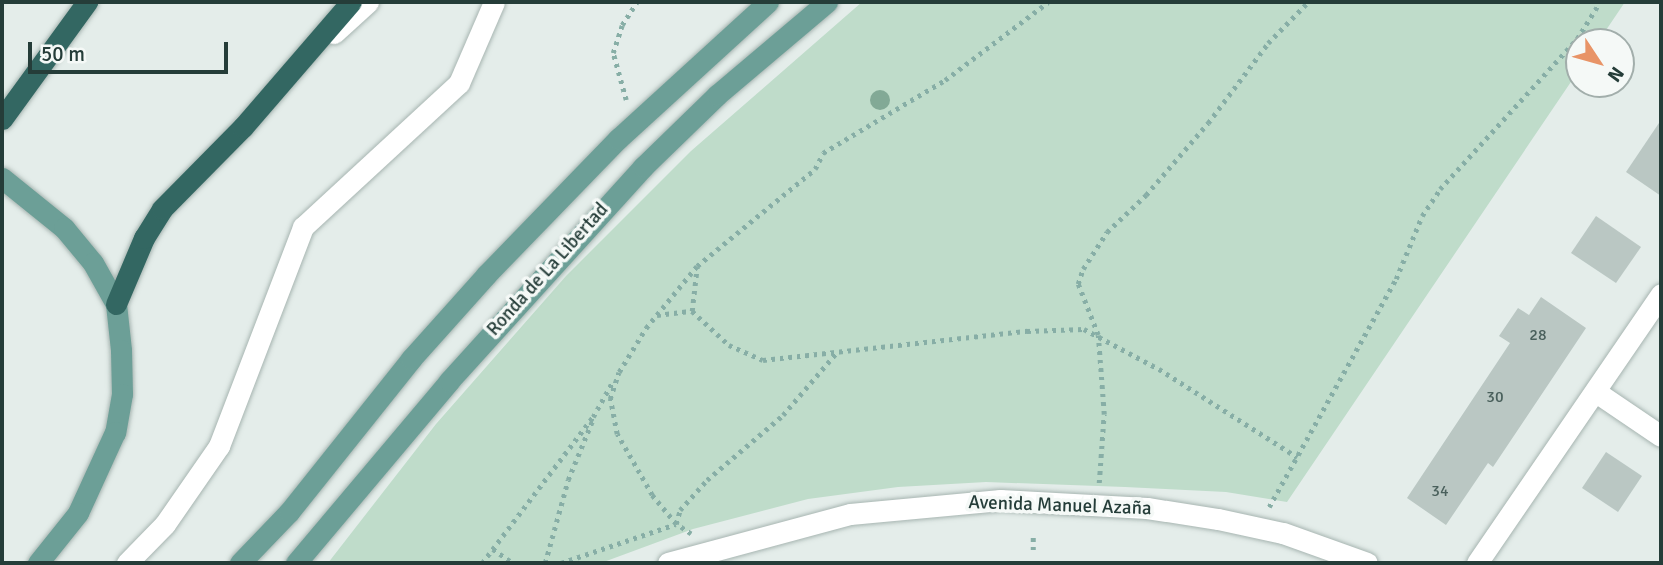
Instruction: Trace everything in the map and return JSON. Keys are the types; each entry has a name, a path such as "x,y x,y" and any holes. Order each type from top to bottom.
{"highway":[{"path":"2,118 87,2"},
{"path":"116,304 144,238 162,209 306,57 351,2"}],"main road":[{"name":"Ronda de La Libertad","path":"240,563 289,512 411,359 486,275 618,139 768,2"},
{"name":"Ronda de La Libertad","path":"296,563 449,381 634,176 717,95 827,2"},
{"path":"6,181 80,245 116,304 122,394 115,432 78,513 38,563"}],"street":[{"path":"306,57 368,2"},
{"path":"127,563 165,524 219,446 303,227 459,83 494,2"},
{"path":"1477,563 1661,294"},
{"path":"1596,392 1661,436"},
{"name":"Avenida Manuel Azaña","path":"668,563 850,514 1000,500 1147,508 1218,519 1283,533 1367,563"}],"path":[{"path":"626,100 613,53 637,2"},
{"path":"482,563 593,417 656,315 697,266 814,169 823,153 945,80 1048,2"},
{"path":"1098,487 1104,414 1098,335 1078,284 1094,248 1191,144 1252,62 1308,2"},
{"path":"1268,508 1396,279 1428,207 1577,39 1600,2"},
{"path":"692,310 697,266"},
{"path":"656,315 692,310"},
{"path":"692,310 729,345 763,360 1027,331 1084,329 1297,457"},
{"path":"676,524 680,510 707,480 783,415 838,351"},
{"path":"619,372 610,399 617,434 631,464 676,524 694,536"},
{"path":"545,563 568,480 588,441 593,417"},
{"path":"561,563 637,533 657,532 676,524"},
{"path":"1033,537 1033,550"},
{"path":"492,549 513,563"}],"green space":[{"path":"862,2 1625,2 1607,28 1565,28 1565,91 1287,502 1226,492 1125,487 986,482 898,487 808,499 693,529 601,563 328,563 436,424 566,276 691,151"}],"building":[{"path":"1661,120 1661,196 1626,172"},
{"path":"1596,216 1641,247 1616,283 1571,253"},
{"path":"1541,297 1586,328 1493,467 1488,463 1446,525 1407,498 1510,343 1499,336 1518,308 1529,315"},
{"path":"1606,452 1642,476 1618,512 1582,488"}]}
